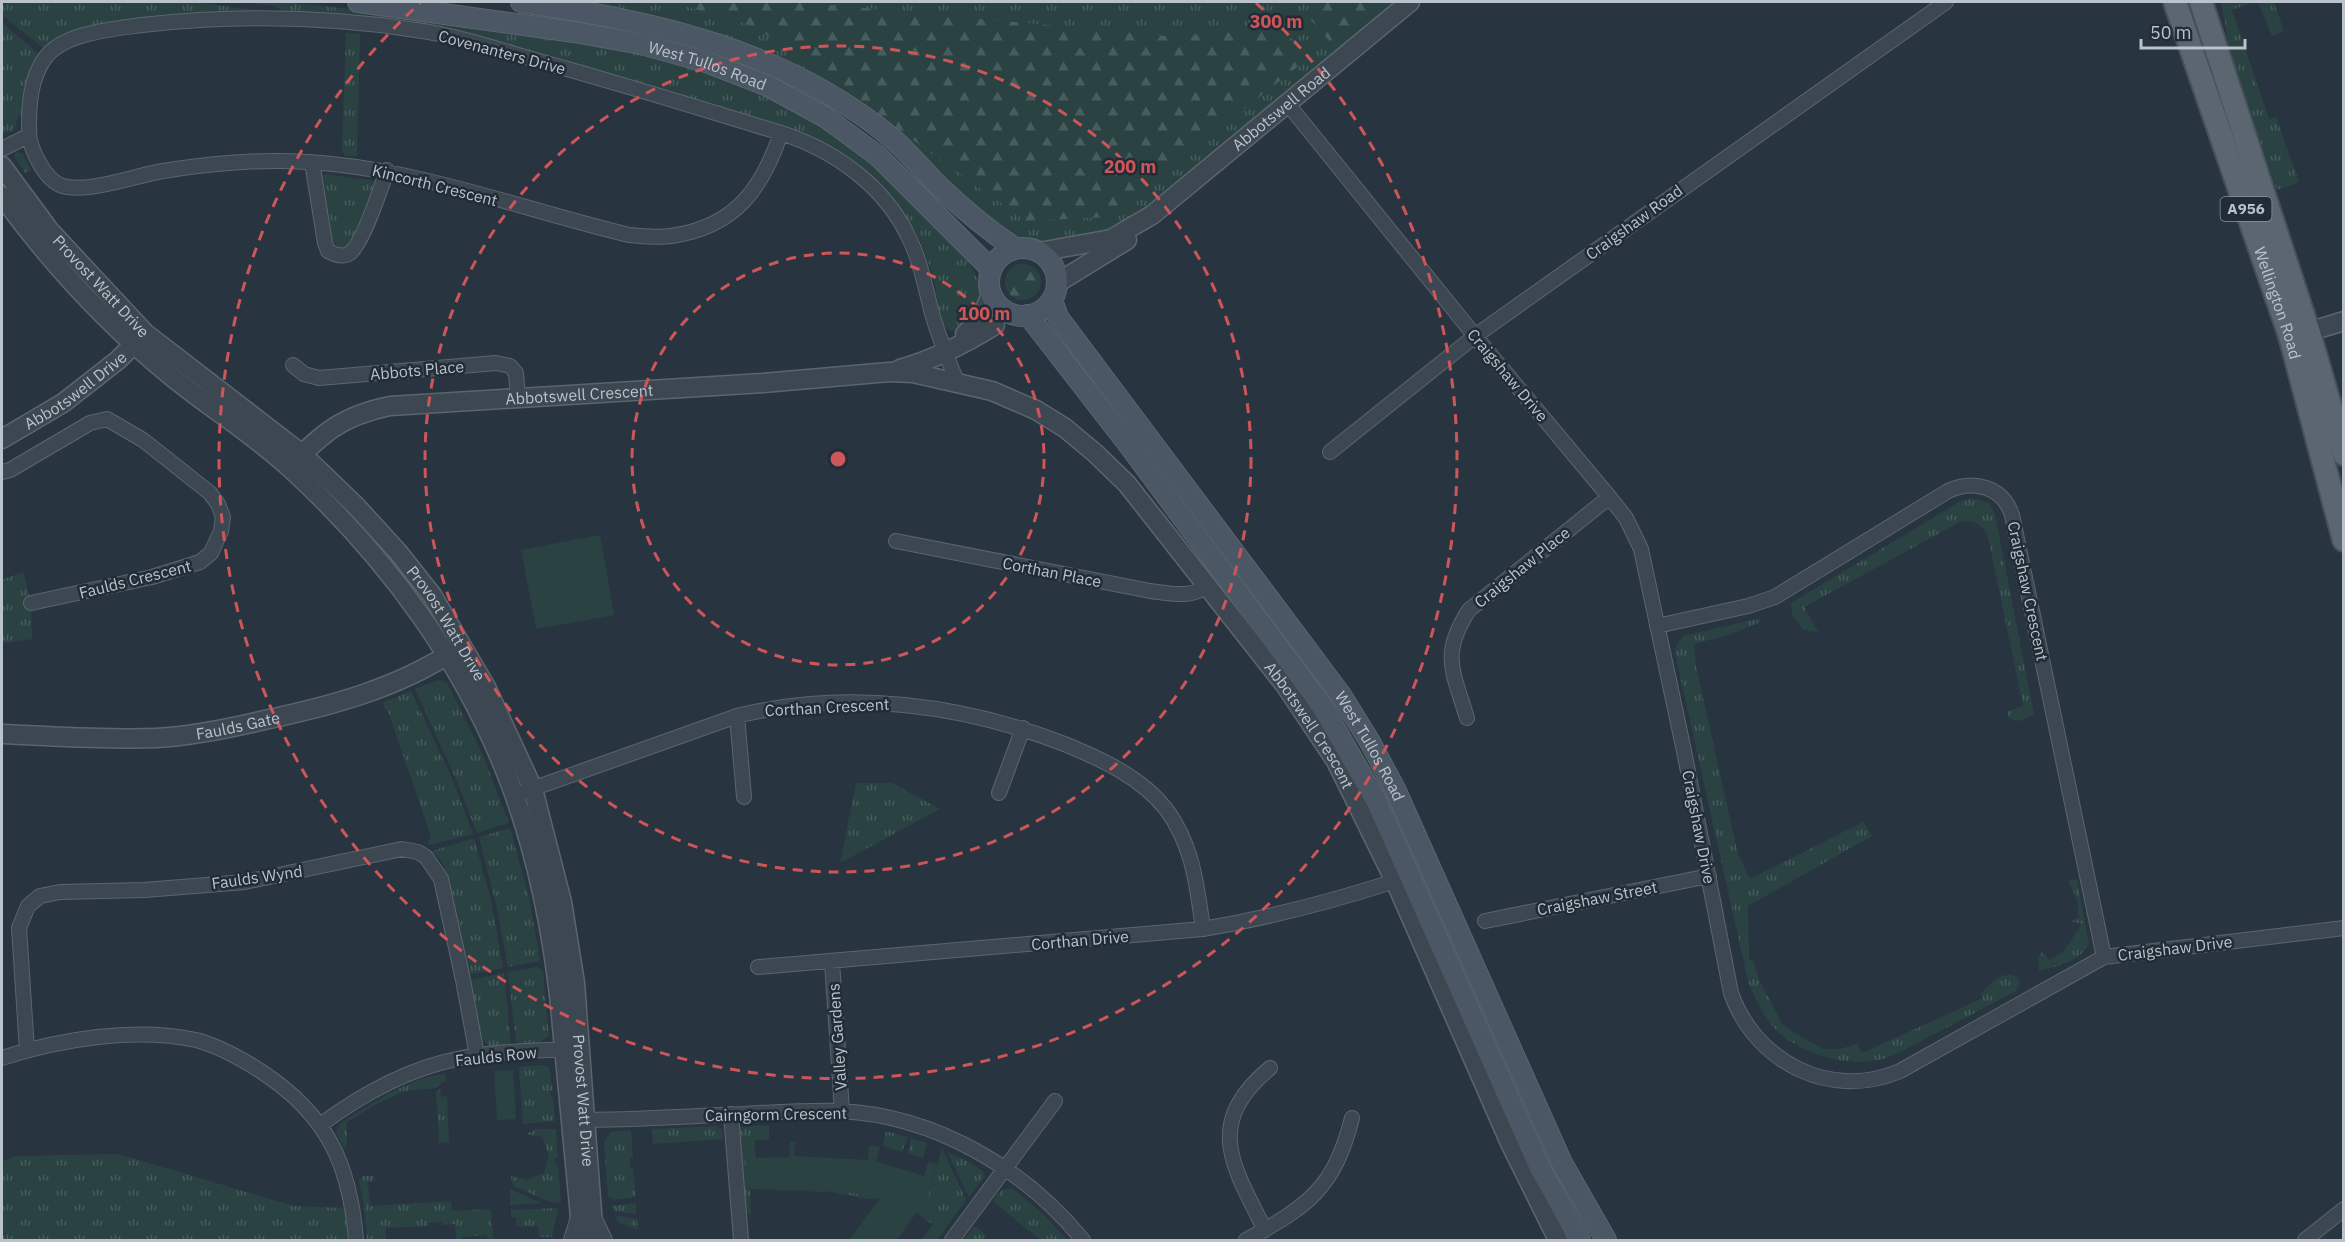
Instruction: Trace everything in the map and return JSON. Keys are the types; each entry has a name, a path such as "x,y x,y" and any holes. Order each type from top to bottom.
{"main road":[{"name":"West Tullos Road","path":"358,2 574,32 641,44 706,62 768,86 825,117 878,156 991,268"},
{"name":"West Tullos Road","path":"521,2 580,10 680,31 715,42 781,69 837,100 893,140 941,188 996,236 1015,248"},
{"name":"Wellington Road","path":"2175,2 2343,454"},
{"name":"Wellington Road","path":"2201,2 2299,335 2343,540"},
{"path":"1015,248 1027,248 1039,252 1052,265 1054,291 1038,312 1021,316 1007,312 991,295 989,286 991,268 1005,252 1015,248"},
{"name":"West Tullos Road","path":"1054,291 1058,317 1341,695 1370,742 1396,791 1562,1163 1606,1240"},
{"name":"West Tullos Road","path":"1028,315 1217,563 1334,724 1376,800 1540,1168 1580,1240"}],"street":[{"name":"Abbotswell Road","path":"1152,215 1410,2"},
{"name":"Craigshaw Road","path":"1330,452 1475,336 1946,2"},
{"name":"Covenanters Drive","path":"28,136 30,100 36,76 46,56 59,45 85,35 116,28 230,18 286,18 418,30 560,66 781,132 809,142 839,159 878,192 909,237 919,262 931,310 957,382"},
{"name":"Craigshaw Drive","path":"1287,103 1475,336 1626,518 1641,549 1731,993 1737,1011 1749,1030 1765,1048 1803,1072 1824,1078 1860,1080 1890,1075 2104,957 2343,928"},
{"name":"Kincorth Crescent","path":"28,136 43,171 66,187 94,185 161,171 219,163 275,160 312,162 387,170 629,236 670,236 711,225 736,209 756,189 773,158 781,132"},
{"path":"2,149 28,136"},
{"path":"312,162 325,243 328,251 334,255 345,255 352,252 361,237 387,170"},
{"name":"Provost Watt Drive","path":"2,165 50,231 140,338"},
{"name":"Provost Watt Drive","path":"2,196 33,238 67,276 140,338 296,461 386,568 416,608 486,687 532,789 562,902 575,983 572,1049"},
{"path":"1039,252 1111,239 1152,215"},
{"path":"1054,291 1141,230 1152,215"},
{"name":"Abbotswell Crescent","path":"945,351 980,320 991,295"},
{"path":"2299,335 2343,321"},
{"name":"Abbotswell Crescent","path":"889,372 921,363 972,340 995,325"},
{"name":"Abbotswell Drive","path":"2,439 63,403 118,360 140,338"},
{"name":"Abbots Place","path":"293,365 304,374 319,378 506,364 516,373 518,398"},
{"name":"Abbotswell Crescent","path":"296,461 339,423 369,410 390,406 763,383 889,372 913,373 992,391 1036,410 1065,428 1127,484 1285,685 1336,761 1395,881 1510,1143 1558,1240"},
{"name":"Faulds Crescent","path":"2,472 10,470 90,423 107,419 143,440 210,493 223,517 221,531 211,554 200,562 152,577 31,603"},
{"name":"Craigshaw Crescent","path":"1657,626 1769,599 1957,487 1972,485 1993,490 2003,497 2012,515 2104,957"},
{"name":"Craigshaw Place","path":"1467,718 1451,663 1451,648 1459,626 1469,610 1611,498"},
{"name":"Corthan Place","path":"896,542 1150,591 1188,594 1202,590 1206,586"},
{"name":"Provost Watt Drive","path":"454,651 515,795 543,902 572,1049 586,1213 581,1227 588,1240"},
{"name":"Faulds Gate","path":"2,734 157,738 213,731 293,714 362,694 454,651"},
{"name":"Corthan Crescent","path":"515,795 737,716 764,709 810,705 896,704 971,714 1023,728 1083,752 1138,781 1165,808 1183,836 1193,863 1203,929"},
{"path":"737,716 744,797"},
{"path":"999,793 1023,728"},
{"name":"Faulds Wynd","path":"27,1050 19,928 28,906 40,896 60,892 144,890 245,882 402,849 418,852 426,857 441,879 477,1055"},
{"name":"Craigshaw Street","path":"1485,921 1709,876"},
{"name":"Corthan Drive","path":"758,968 1203,929 1242,923 1395,881"},
{"name":"Valley Gardens","path":"832,962 842,1111"},
{"path":"2,1058 27,1050 103,1036 157,1036 196,1041 231,1053 276,1082 320,1125 336,1152 347,1180 356,1240"},
{"name":"Faulds Row","path":"320,1125 356,1100 395,1080 435,1064 477,1055 572,1049"},
{"path":"1265,1230 1234,1170 1230,1152 1230,1132 1233,1117 1241,1100 1254,1082 1270,1068"},
{"path":"952,1240 1055,1101"},
{"name":"Cairngorm Crescent","path":"579,1120 842,1111 883,1117 927,1129 961,1143 1005,1169 1058,1212 1083,1240"},
{"path":"731,1114 741,1240"},
{"path":"1246,1240 1315,1196 1338,1162 1352,1118"},
{"path":"2305,1240 2343,1209"}],"green space":[{"path":"2,2 196,2 269,12 102,24 61,36 44,49 2,15"},
{"path":"245,2 285,2 369,11 368,20 287,13 275,6"},
{"path":"521,2 1410,2 1131,229 1033,249 1015,248 893,140 781,69"},
{"path":"671,2 800,2 1166,36 1283,30 1310,57 1107,217 1026,221 754,26"},
{"path":"1315,2 1397,2 1338,51 1311,20"},
{"path":"2221,2 2254,2 2232,10 2269,119 2276,117 2299,182 2277,190 2231,58"},
{"path":"2258,2 2278,2 2274,3 2284,31 2272,36"},
{"path":"372,12 614,46 708,70 792,106 871,158 961,251 974,271 980,289 979,310 959,331 946,327 941,320 933,275 919,238 907,219 879,183 844,155 826,144 789,129 643,85 371,20"},
{"path":"2,23 38,53 24,89 22,115 18,116 14,131 2,134"},
{"path":"346,33 360,34 357,156 345,156 342,149"},
{"path":"17,152 23,154 31,170 25,173 14,156"},
{"path":"324,174 375,181 349,248 340,250 332,239 320,178"},
{"path":"1023,264 1036,269 1041,282 1036,295 1023,300 1010,295 1005,282 1010,269"},
{"path":"1972,498 1989,503 1995,514 2034,715 2018,721 2009,718 2007,712 2023,706 1988,537 1977,524 1970,521 1960,522 1804,607 1818,632 1803,630 1792,614 1791,603 1961,501"},
{"path":"600,535 614,615 536,629 521,550"},
{"path":"23,572 31,603 32,639 2,643 2,580"},
{"path":"1761,618 1758,623 1732,634 1694,644 1696,667 1738,854 1750,879 1863,822 1872,836 1748,906 1749,960 1753,960 1759,980 1782,1023 1788,1029 1823,1049 1840,1049 1857,1044 1862,1053 1983,998 1981,993 2002,976 2018,977 2020,982 2016,991 1884,1059 1865,1062 1838,1060 1810,1052 1797,1045 1785,1038 1770,1024 1748,981 1675,653 1676,646 1683,636"},
{"path":"442,680 447,683 482,753 509,823 477,833 455,777 415,689"},
{"path":"411,691 452,778 473,834 429,845 431,836 389,714 382,703"},
{"path":"856,783 892,783 940,809 840,863"},
{"path":"510,828 529,897 540,961 508,967 496,904 479,837"},
{"path":"474,838 492,905 503,968 469,975 447,874 441,860 432,851"},
{"path":"2077,879 2089,944 2074,959 2039,971 2038,959 2042,952 2049,960 2064,951 2082,924 2070,921 2079,918 2077,899 2068,881"},
{"path":"538,967 543,971 549,1036 541,1041 541,1044 520,1045 516,1042 508,972"},
{"path":"504,973 511,1045 489,1047 480,1036 470,980"},
{"path":"542,1065 549,1067 555,1121 523,1124 519,1067"},
{"path":"513,1070 516,1119 497,1120 494,1071"},
{"path":"445,1074 446,1082 430,1089 407,1091 391,1097 347,1122 347,1146 344,1148 336,1133 340,1124 405,1086 432,1076"},
{"path":"440,1089 441,1097 447,1096 449,1142 439,1143 436,1092"},
{"path":"769,1125 769,1140 755,1140 755,1149 745,1150 748,1189 750,1189 751,1215 746,1214 739,1127"},
{"path":"716,1126 722,1129 723,1139 653,1144 652,1129"},
{"path":"536,1129 556,1129 558,1157 555,1158 555,1164 558,1164 561,1203 543,1199 513,1186 511,1176 527,1180 544,1173 549,1155 542,1137 526,1134"},
{"path":"631,1130 633,1158 630,1158 630,1167 633,1167 636,1197 612,1200 608,1197 604,1142 611,1132"},
{"path":"886,1131 908,1137 902,1152 883,1146"},
{"path":"911,1138 927,1143 923,1158 908,1153"},
{"path":"790,1142 795,1142 794,1156 868,1160 869,1145 880,1147 876,1161 924,1176 928,1162 937,1164 922,1217 916,1213 897,1240 849,1240 880,1198 842,1191 747,1189 745,1150 755,1149 756,1158 789,1157"},
{"path":"942,1148 966,1200 943,1232 922,1217"},
{"path":"947,1152 964,1159 984,1172 983,1178 969,1197"},
{"path":"118,1154 294,1206 345,1208 348,1240 2,1240 2,1162 16,1156"},
{"path":"363,1176 374,1176 375,1181 368,1182 370,1206 451,1201 452,1211 491,1209 493,1240 488,1240 487,1235 462,1237 462,1240 456,1240 455,1224 443,1225 442,1222 429,1223 429,1226 386,1228 386,1240 367,1240 359,1180"},
{"path":"510,1189 541,1203 510,1205"},
{"path":"753,1189 842,1191 880,1198 868,1199 832,1192"},
{"path":"1002,1189 1013,1189 1043,1214 1067,1240 1040,1240 993,1201"},
{"path":"636,1203 636,1214 614,1211 611,1206"},
{"path":"558,1208 552,1237 539,1237 538,1226 517,1227 516,1217 511,1217 511,1210"},
{"path":"615,1215 637,1219 638,1230 618,1222"},
{"path":"933,1225 943,1232 937,1240 921,1240"},
{"path":"975,1226 986,1235 982,1240 964,1240"}]}
